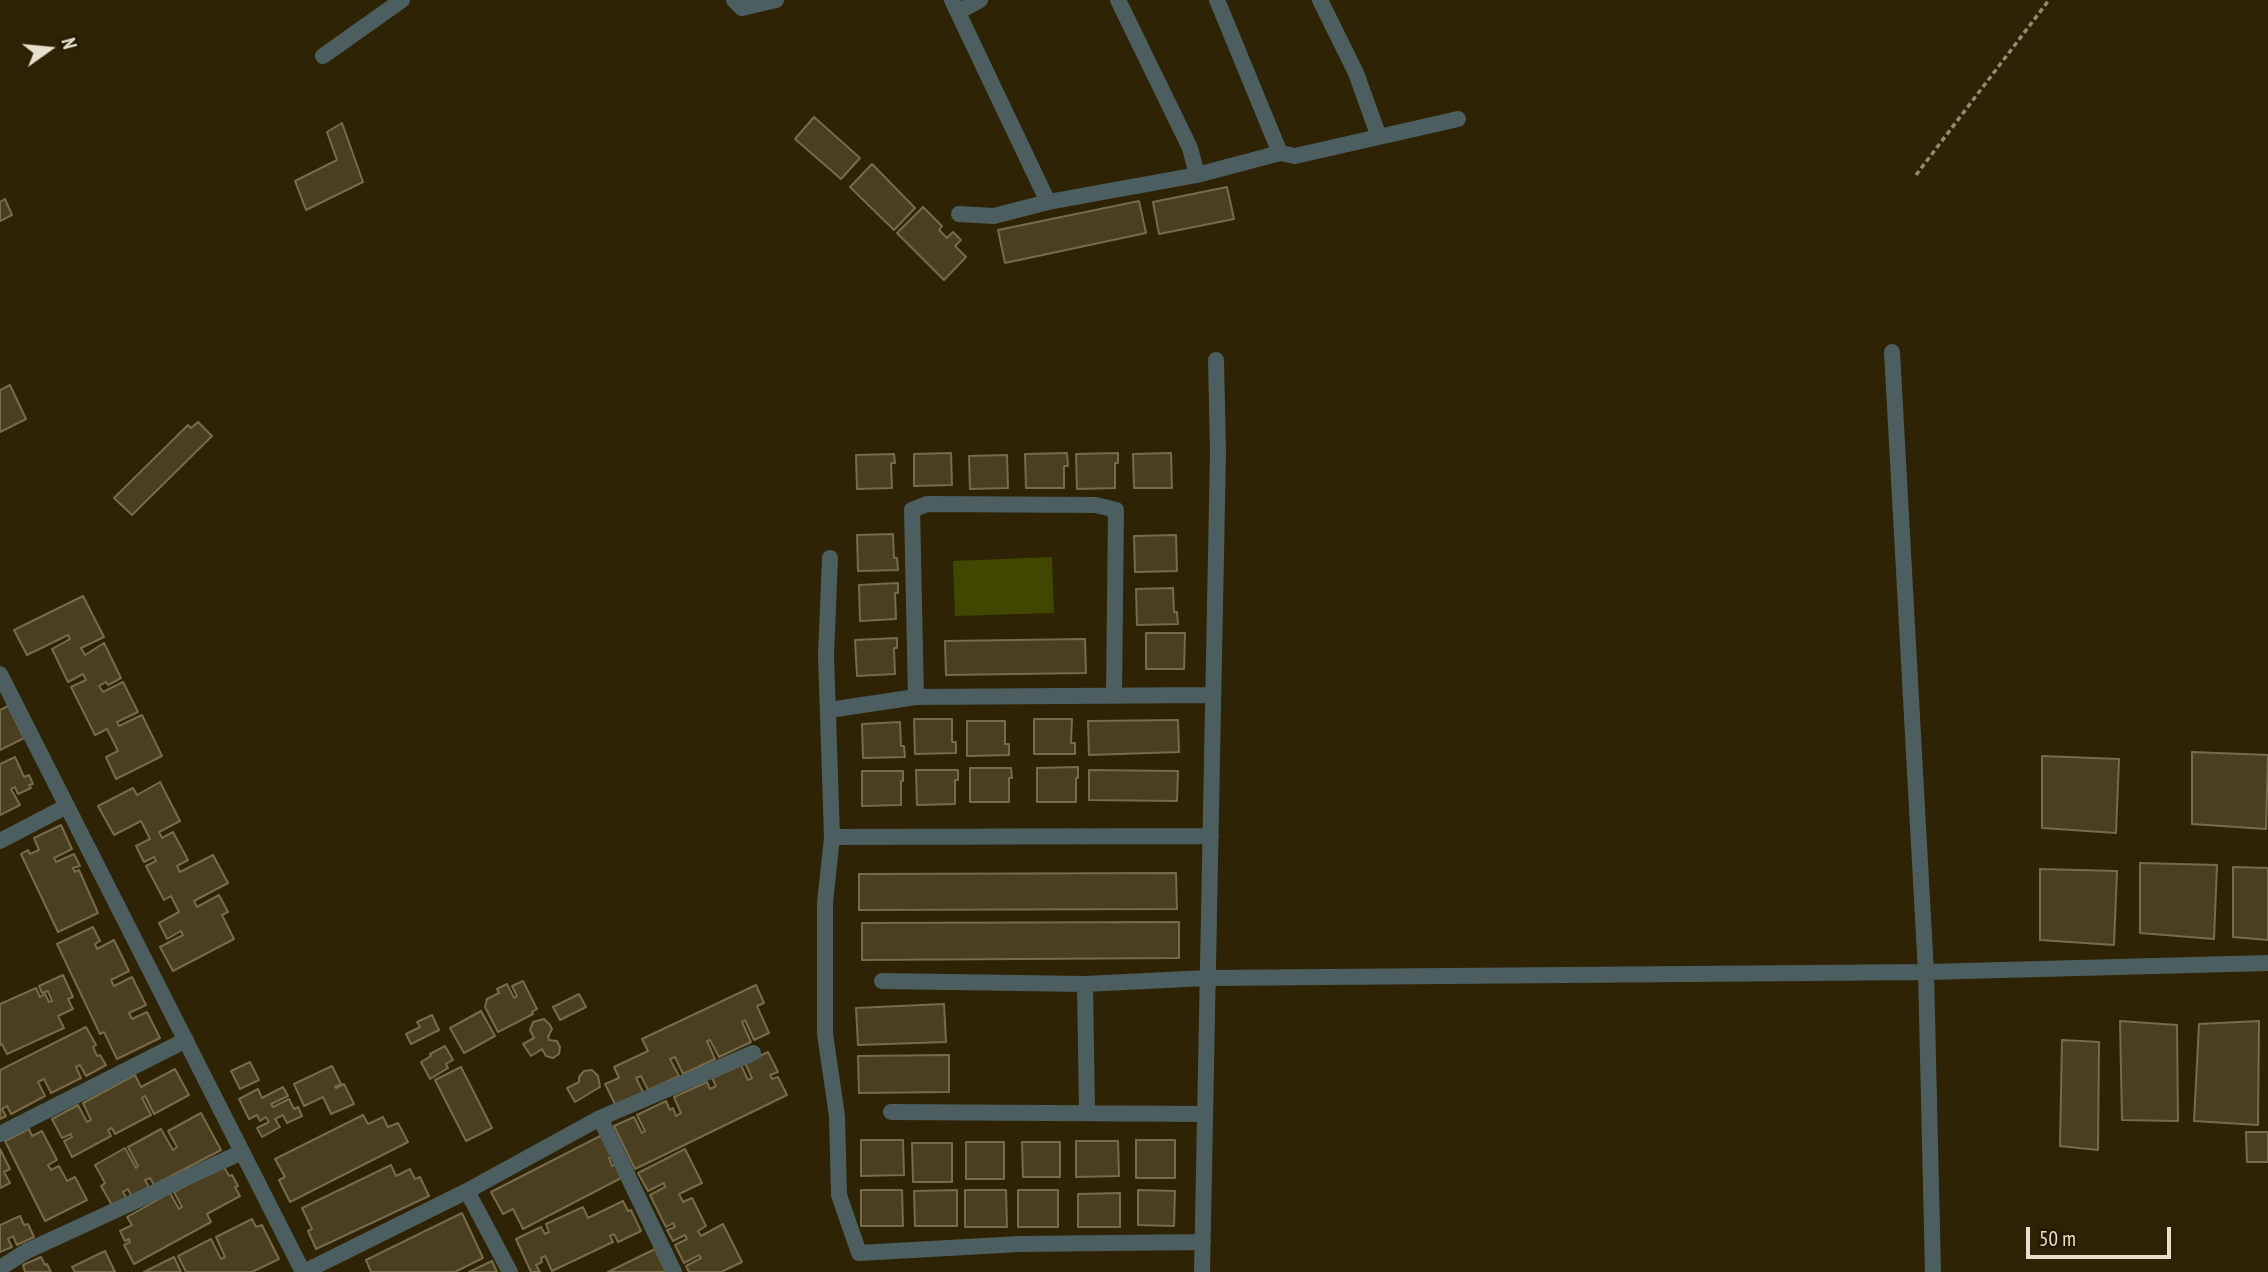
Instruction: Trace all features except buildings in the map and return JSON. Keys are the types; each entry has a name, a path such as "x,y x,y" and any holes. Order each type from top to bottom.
{"street":[{"path":"323,56 402,0"},
{"path":"734,0 742,8 776,0"},
{"path":"980,0 955,6 1048,202"},
{"path":"1118,0 1190,148 1197,175"},
{"path":"1217,0 1280,153"},
{"path":"1324,2 1356,74 1379,136"},
{"path":"959,214 994,216 1048,202 1197,175 1280,153 1295,156 1458,119"},
{"path":"1892,352 1926,972 1933,1272"},
{"path":"1202,1272 1217,452 1216,360"},
{"path":"916,697 912,510 927,504 1096,505 1116,510 1114,695"},
{"path":"830,558 826,655 832,837 825,903 825,1034 838,1116 839,1195 859,1253 1020,1244 1203,1242"},
{"path":"0,674 304,1272 467,1191 600,1118 753,1053"},
{"path":"829,710 916,697 1213,695"},
{"path":"0,841 67,806"},
{"path":"832,837 1210,836"},
{"path":"882,981 1085,984 1208,978 1926,972 2268,963"},
{"path":"1085,984 1087,1112"},
{"path":"0,1133 186,1040"},
{"path":"891,1112 1205,1114"},
{"path":"600,1118 674,1272"},
{"path":"0,1268 27,1251 242,1152"},
{"path":"467,1191 510,1272"}],"path":[{"path":"1916,175 2049,0"}],"green space":[{"path":"1052,557 1054,613 955,616 953,561"}]}
